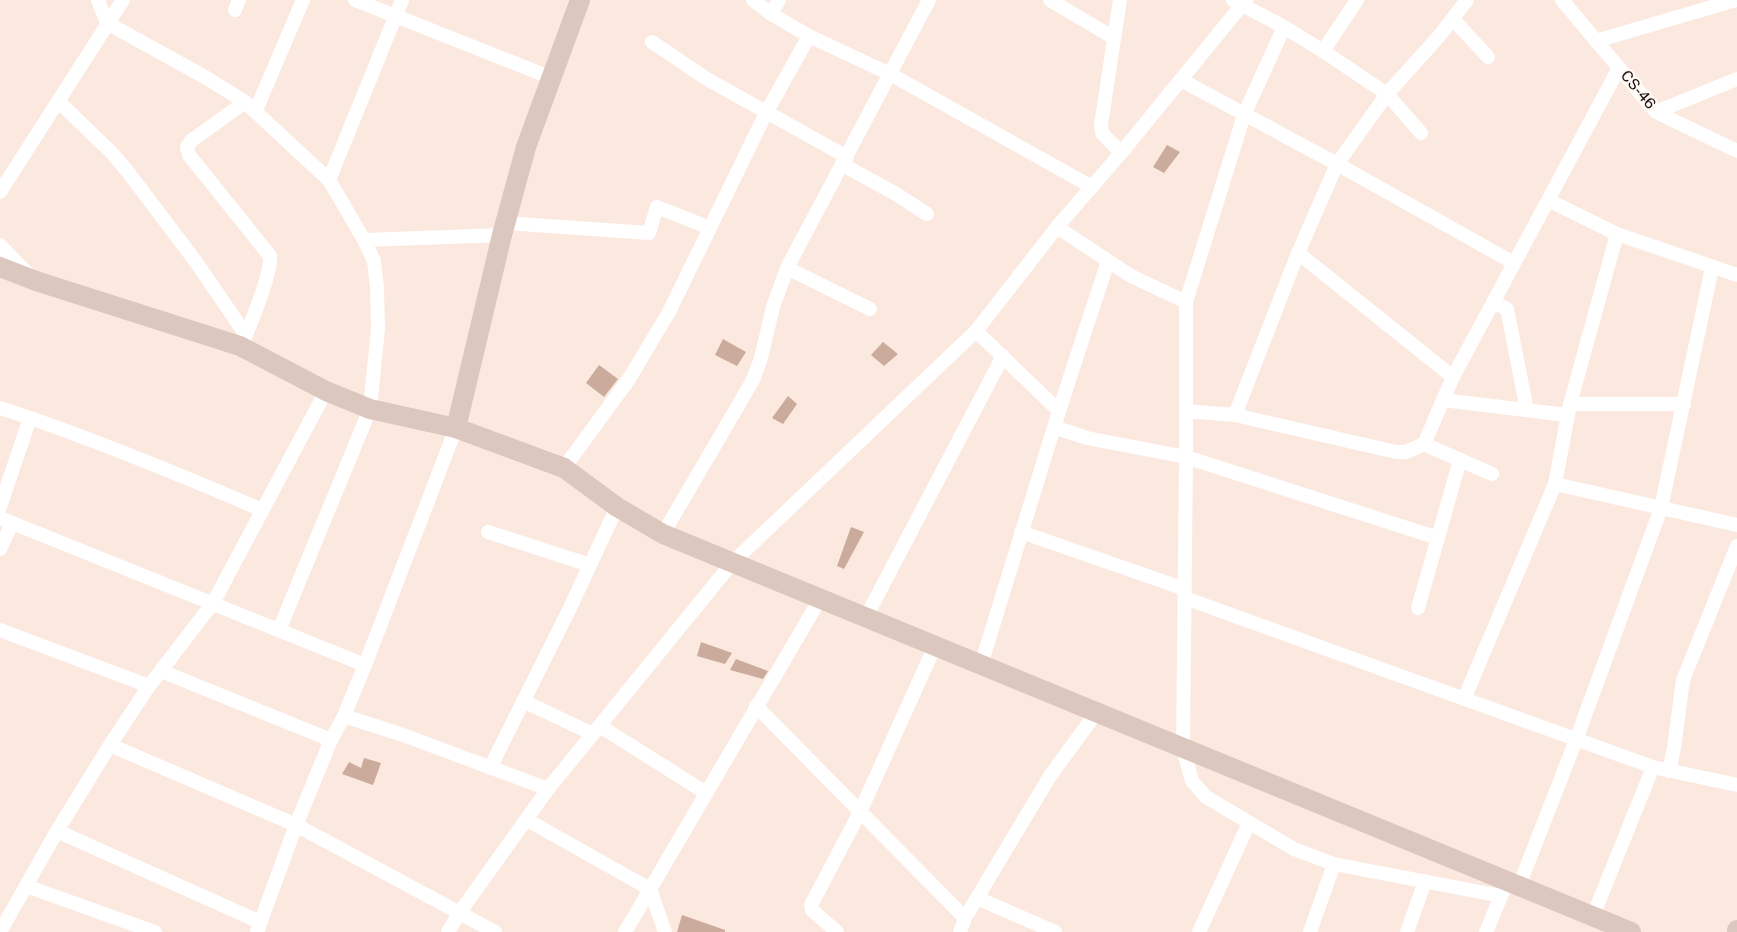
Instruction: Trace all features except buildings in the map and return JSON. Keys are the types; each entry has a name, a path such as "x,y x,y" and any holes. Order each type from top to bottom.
{"street":[{"path":"98,0 107,23 205,76 250,106 329,180 374,261 378,329 370,409 279,630"},
{"path":"0,192 123,0"},
{"path":"243,340 271,263 270,256 189,155 187,147 191,141 250,106 303,0"},
{"path":"355,0 552,78"},
{"path":"329,180 402,0"},
{"path":"57,831 259,927 296,825 331,740 344,716 365,666 456,428 504,229 526,147 580,0"},
{"path":"753,0 771,14 809,36 890,74 1092,186"},
{"path":"771,14 779,0"},
{"path":"663,534 753,380 787,268 929,0"},
{"path":"1050,0 1114,38"},
{"path":"1120,0 1101,125 1102,133 1121,153"},
{"path":"1323,51 1358,0"},
{"path":"1235,415 1298,252 1337,164 1387,94 1453,19 1467,0"},
{"name":"CS-46","path":"1562,0 1656,112 1737,151"},
{"path":"1596,40 1707,4 1736,0"},
{"path":"448,932 460,912 548,789 732,563 976,331 1057,227 1181,80 1241,1 1323,51 1387,94 1421,133"},
{"path":"1453,19 1488,57"},
{"path":"1284,27 1244,115 1186,302 1183,748 1192,781 1206,797 1294,849 1334,864 1425,881 1509,888"},
{"path":"564,468 629,379 658,332 766,113 809,36"},
{"path":"652,42 707,79 845,161 927,214"},
{"path":"1186,411 1235,415 1396,452 1406,452 1424,444 1453,377 1619,68"},
{"path":"1656,112 1737,79"},
{"path":"1181,80 1337,164 1514,263"},
{"path":"58,101 112,153 128,172 196,262 243,340"},
{"path":"1548,200 1617,234 1737,275"},
{"path":"364,240 504,229 649,233 657,207 710,228"},
{"path":"1057,227 1132,276 1186,302"},
{"path":"1464,699 1555,484 1569,410 1617,234"},
{"path":"0,245 36,282"},
{"path":"1298,252 1453,377"},
{"path":"981,665 1059,411 1108,261"},
{"path":"0,266 36,282 243,340 326,391 370,409 456,428 564,468 617,507 663,534 1183,748 1509,888 1593,916 1631,932"},
{"path":"787,268 870,309"},
{"path":"1486,932 1509,888 1576,740 1661,508 1712,268"},
{"path":"1493,302 1507,309 1527,410"},
{"path":"976,331 1059,411"},
{"path":"866,618 1003,356"},
{"path":"0,932 5,913 26,886 57,831 110,745 149,686 213,603 326,391"},
{"path":"1443,400 1527,410 1569,410 1684,404"},
{"path":"0,408 192,480 262,510"},
{"path":"0,507 30,418"},
{"path":"1054,427 1087,438 1186,457 1438,538"},
{"path":"1424,444 1492,474"},
{"path":"1418,608 1460,460"},
{"path":"1555,484 1737,525"},
{"path":"490,768 570,608 617,507"},
{"path":"0,549 6,520 365,666"},
{"path":"488,532 590,564"},
{"path":"1021,532 1576,740 1653,767 1737,785"},
{"path":"1669,771 1683,680 1737,546"},
{"path":"625,932 820,599"},
{"path":"0,630 149,686"},
{"path":"837,932 812,910 811,905 860,812 935,646"},
{"path":"161,671 331,740"},
{"path":"523,702 597,730 706,793"},
{"path":"756,706 965,918"},
{"path":"960,932 965,918 1050,776 1096,713"},
{"path":"344,716 406,736 548,789"},
{"path":"110,745 296,825 495,932"},
{"path":"1593,916 1653,767"},
{"path":"527,820 650,889 665,932"},
{"path":"1199,932 1249,823"},
{"path":"1310,932 1334,864"},
{"path":"1407,932 1425,881"},
{"path":"26,886 155,932"},
{"path":"977,898 1054,932"}]}
